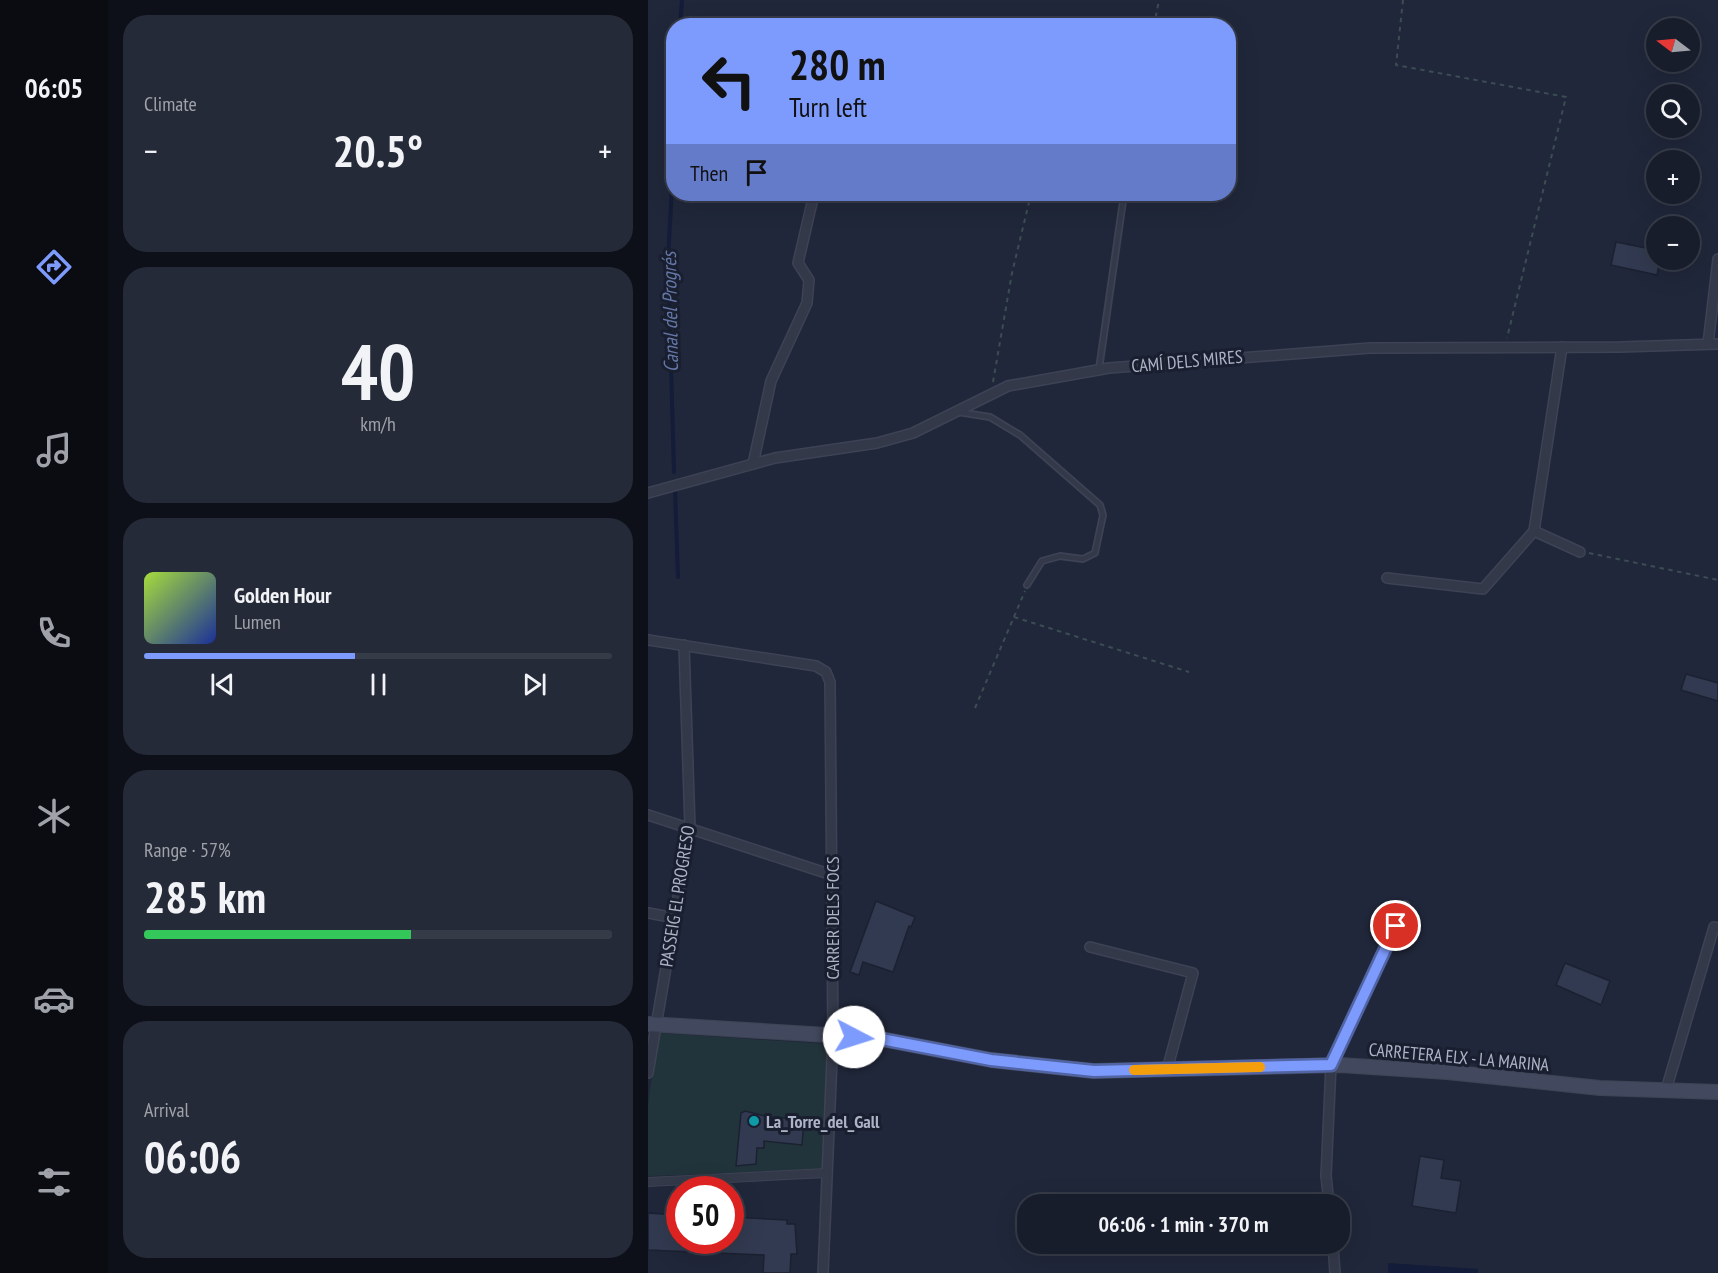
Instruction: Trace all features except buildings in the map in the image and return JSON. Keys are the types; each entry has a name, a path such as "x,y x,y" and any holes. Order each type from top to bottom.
{"main road":[{"name":"CARRETERA ELX - LA MARINA","path":"652,1024 876,1038 1014,1063 1094,1071 1331,1065 1447,1072 1600,1088 1718,1092"}],"street":[{"path":"753,464 771,381 807,303 809,280 798,263 812,201"},
{"path":"1713,344 1718,259"},
{"name":"CAMÍ DELS MIRES","path":"648,493 753,464 913,433 1008,386 1099,369 1162,362 1370,348 1713,344"},
{"path":"1387,578 1483,589 1534,531 1562,347"},
{"path":"1534,531 1580,552"},
{"path":"648,640 684,645"},
{"name":"CARRER DELS FOCS","path":"684,645 816,666 826,672 830,682 833,1035 823,1273"},
{"name":"PASSEIG EL PROGRESO","path":"648,1072 652,1024 675,918 690,827 684,645"},
{"path":"648,815 832,874"},
{"path":"1328,1194 1326,1176 1331,1065 1405,906"},
{"path":"648,913 675,918"},
{"path":"1666,1090 1714,927 1718,928"},
{"path":"1090,947 1193,973 1167,1070"},
{"path":"648,1182 827,1173"},
{"path":"1334,1254 1335,1273"}],"lane":[{"path":"1099,369 1123,201"},
{"path":"956,411 990,417 1020,435 1100,505 1103,515 1095,554 1083,560 1060,556 1042,561 1027,585"}],"path":[{"path":"1156,18 1160,0"},
{"path":"1403,0 1396,65 1566,97 1505,346"},
{"path":"991,394 1012,273 1029,201"},
{"path":"1580,552 1718,580"},
{"path":"975,708 1027,585"},
{"path":"1014,617 1190,672"}],"shaded area":[{"path":"658,1033 827,1044 823,1170 648,1176 648,1105"}],"water":[{"path":"1388,1263 1478,1269 1478,1273 1388,1273"}],"waterway":[{"name":"Canal del Progrés","path":"681,18 682,0"},
{"name":"Canal del Progrés","path":"671,201 668,259 674,472"},
{"name":"Canal del Progrés","path":"675,489 678,577"}],"slow traffic":[{"path":"1134,1070 1260,1067"}],"place":[{"name":"La_Torre_del_Gall","path":"754,1121"}],"route":[{"path":"854,1037 876,1038 991,1060 1094,1071 1331,1065 1396,926"}]}
